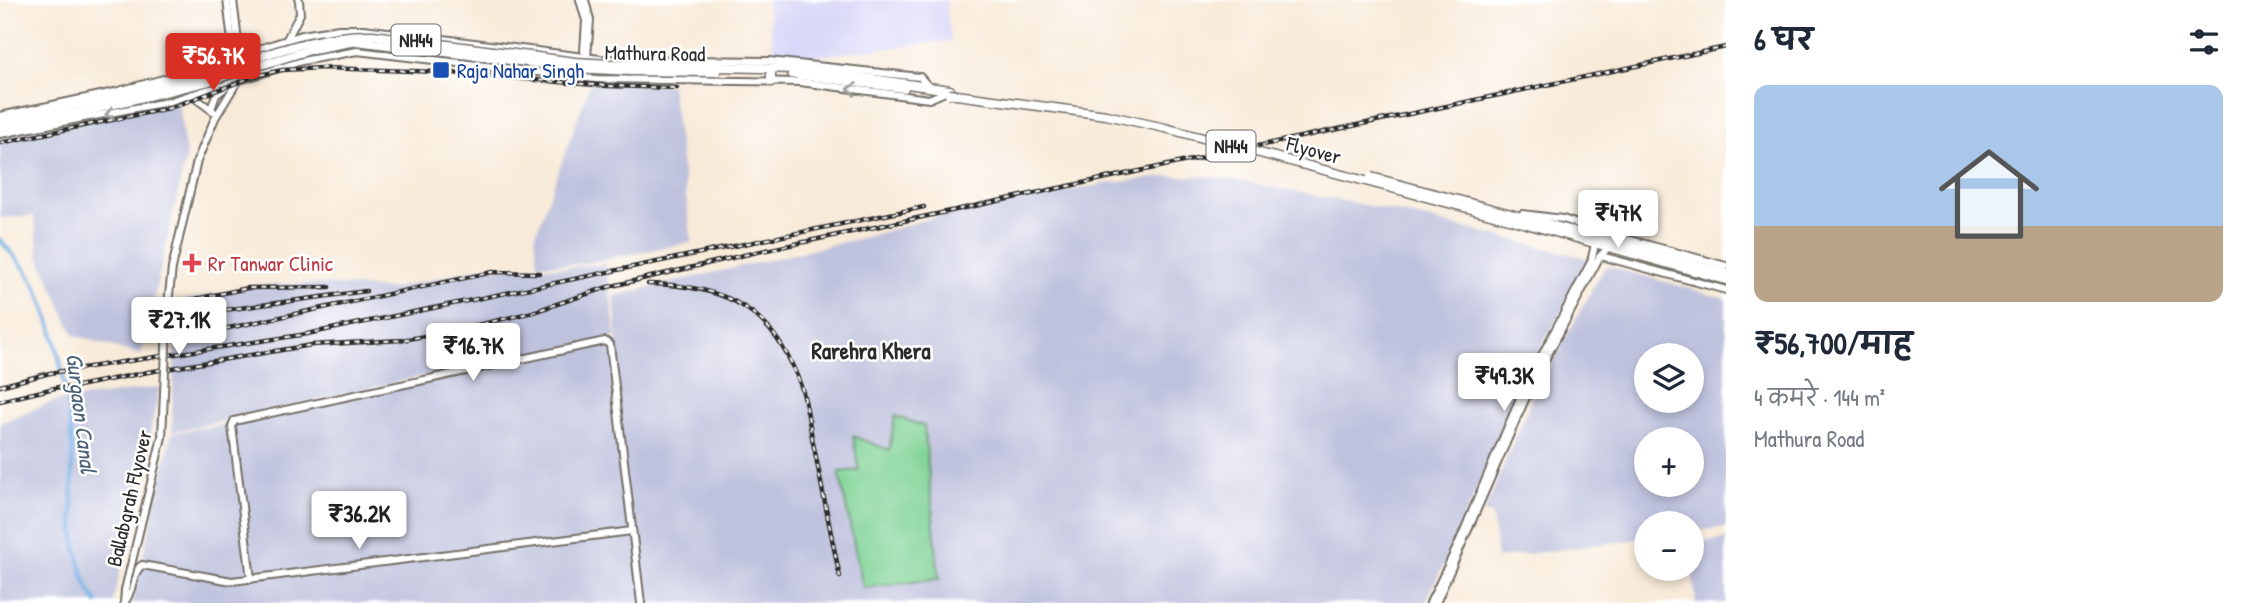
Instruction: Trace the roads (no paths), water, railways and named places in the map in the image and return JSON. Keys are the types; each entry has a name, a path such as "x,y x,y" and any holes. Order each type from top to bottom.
{"highway":[{"name":"Mathura Road","path":"0,127 130,101 207,77 313,49 356,41 574,68 771,71 942,90"},
{"name":"Mathura Road","path":"771,71 811,67 942,90"},
{"name":"Mathura Road","path":"0,118 207,77"},
{"name":"Flyover","path":"942,90 1128,114 1510,215 1592,243"},
{"name":"NH44","path":"1510,215 1726,273"},
{"name":"NH44","path":"1592,243 1726,280"}],"street":[{"path":"227,0 237,58"},
{"path":"233,0 237,58 235,84"},
{"path":"583,0 586,21 585,57"},
{"path":"285,66 284,40 297,7"},
{"path":"0,118 115,92 214,65 284,40 318,32 364,29 585,57 771,71"},
{"path":"255,51 262,74"},
{"path":"0,135 111,114 235,84 326,55 357,51 593,78 771,71"},
{"path":"214,65 220,75 220,87"},
{"path":"211,109 216,95 235,84"},
{"name":"Ballabgrah Flyover","path":"124,603 162,437 172,268 198,157 216,116 235,84"},
{"path":"191,95 211,109 216,116"},
{"path":"1510,215 1568,220 1726,267"},
{"path":"1592,243 1592,266"},
{"path":"1433,603 1530,388 1592,266 1608,248"},
{"path":"1601,256 1726,290"},
{"path":"251,579 232,426 234,421 606,341 610,345 641,603"},
{"path":"124,603 130,596 137,569 142,565 223,581 632,531"}],"waterway":[{"name":"Gurgaon Canal","path":"0,240 33,281 54,339 65,385 71,429 72,507 76,547 87,586 97,603"}],"railway":[{"path":"0,401 59,387 68,388 312,345 402,340 448,332 533,312 608,287 757,252 1726,47"},
{"path":"0,143 170,108 255,76 282,70 323,68 441,72 607,86 677,88"},
{"path":"0,386 50,373 307,334 924,207"},
{"path":"186,337 493,272 539,273"},
{"path":"648,284 702,290 725,297 763,322 778,340 802,389 840,577"},
{"path":"181,302 248,288 329,287"},
{"path":"187,315 366,291"}],"place":[{"name":"Raja Nahar Singh","path":"441,70"},
{"name":"Rr Tanwar Clinic","path":"192,263"}],"district":[{"name":"Rarehra Khera","path":"871,350"}]}
